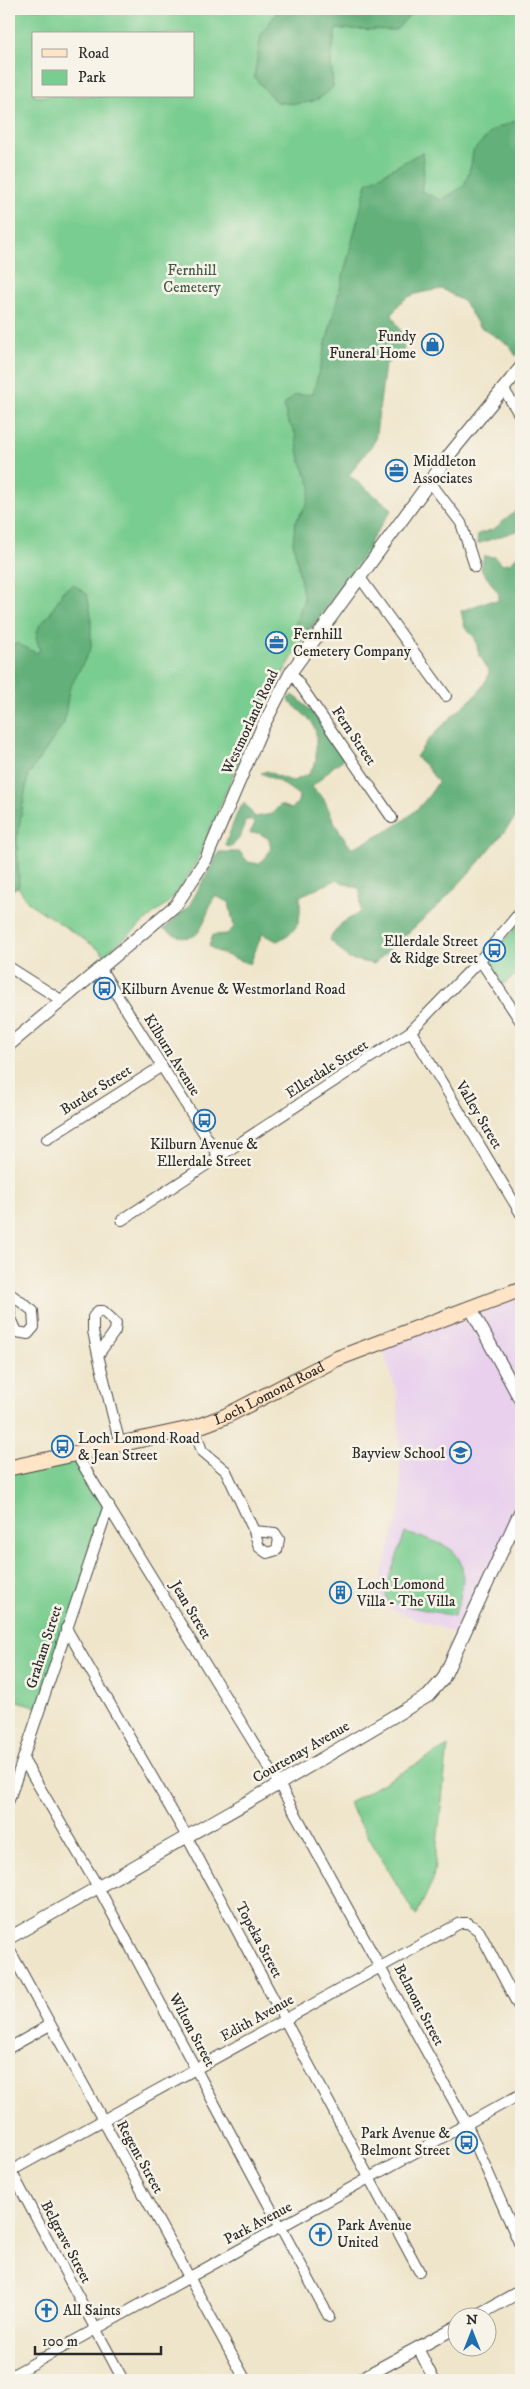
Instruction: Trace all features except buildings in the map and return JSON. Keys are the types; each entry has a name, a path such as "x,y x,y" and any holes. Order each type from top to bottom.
{"main road":[{"name":"Loch Lomond Road","path":"9,1468 194,1428 226,1416 336,1359 521,1289"}],"street":[{"name":"Westmorland Road","path":"9,1045 61,1000 168,914 181,898 206,859 261,730 291,672 430,482 521,367"},
{"path":"503,388 521,417"},
{"path":"430,482 461,523 475,567"},
{"path":"361,578 446,696"},
{"name":"Fern Street","path":"291,672 392,818"},
{"name":"Ellerdale Street","path":"122,1220 411,1031 480,960 521,911"},
{"path":"480,960 521,1022"},
{"path":"9,967 61,1000"},
{"name":"Kilburn Avenue","path":"100,968 219,1157"},
{"name":"Valley Street","path":"411,1031 521,1214"},
{"name":"Burder Street","path":"46,1139 162,1066"},
{"path":"470,1307 521,1401"},
{"path":"98,1355 120,1445"},
{"path":"194,1428 202,1451 226,1471 254,1531"},
{"name":"Jean Street","path":"76,1454 110,1505 279,1784"},
{"name":"Graham Street","path":"9,1800 66,1628 110,1505"},
{"name":"Courtenay Avenue","path":"9,1938 408,1709 436,1689 521,1510"},
{"name":"Topeka Street","path":"66,1628 186,1835 419,2270"},
{"name":"Wilton Street","path":"23,1759 98,1887 329,2318"},
{"name":"Belmont Street","path":"279,1784 382,1967 467,2125 521,2247"},
{"name":"Edith Avenue","path":"10,2171 455,1925 468,1923 479,1931 521,2011"},
{"name":"Regent Street","path":"9,1949 245,2380"},
{"path":"9,2048 50,2025"},
{"name":"Park Avenue","path":"9,2377 371,2179 521,2094"},
{"name":"Belgrave Street","path":"10,2171 123,2380"},
{"path":"494,2306 521,2291"},
{"path":"359,2380 448,2332"},
{"path":"418,2348 434,2380"}],"shaded area":[{"name":"Bayview School","path":"521,1289 521,1510 463,1636 374,1603 401,1505 398,1396 380,1341"}],"green space":[{"name":"Fernhill Cemetery","path":"9,9 521,9 521,289 399,243 321,512 372,546 305,636 261,710 193,869 172,899 104,955 100,950 29,903 9,874"},
{"path":"279,9 415,9 396,30 336,29 331,61 333,87 320,98 313,101 292,104 276,102 254,77 261,35"},
{"path":"515,121 521,123 521,350 516,356 509,345 479,326 464,302 442,289 412,295 401,302 396,308 392,315 401,332 404,350 385,365 375,441 349,475 392,509 319,619 305,632 295,625 304,599 293,542 295,523 307,503 311,486 300,460 295,433 287,420 284,405 295,395 313,394 367,183 422,152 424,172 421,191 441,200 464,186 471,165 473,151 493,130"},
{"path":"516,511 521,511 521,542 519,530 477,544 478,534 494,529"},
{"path":"521,553 521,811 480,861 442,902 374,964 349,959 329,939 342,923 361,912 360,889 336,880 300,896 300,912 295,929 277,941 262,934 250,964 216,951 209,946 213,935 227,934 234,927 229,902 215,896 200,931 194,936 187,938 177,936 164,929 189,906 219,852 240,852 248,862 259,864 266,857 271,848 269,839 259,833 250,833 255,823 250,820 245,820 242,833 236,842 229,847 225,845 238,811 244,803 255,817 272,814 280,805 292,809 298,802 299,795 280,782 261,773 267,771 293,781 309,774 316,761 316,732 312,722 287,699 293,695 315,716 344,759 312,787 324,799 335,824 351,848 389,830 421,805 438,782 416,757 427,741 479,692 488,677 489,671 479,654 475,638 465,628 461,611 488,601 498,601 499,594 481,569 484,556 495,557 502,564 510,563"},
{"path":"73,584 87,594 91,614 91,648 69,690 64,723 28,776 17,839 19,886 9,892 9,648 17,643 36,653 40,650 36,638 39,626 50,614 63,591"},
{"path":"521,921 521,971 503,984 486,962"},
{"path":"76,1454 109,1505 40,1708 9,1698 9,1468"},
{"path":"405,1533 447,1547 460,1560 463,1579 462,1589 454,1616 388,1602 385,1590"},
{"path":"448,1746 433,1880 416,1916 348,1803"}],"place":[{"name":"Fundy Funeral Home","path":"432,345"},
{"name":"Middleton Associates","path":"397,470"},
{"name":"Fernhill Cemetery Company","path":"277,643"},
{"name":"Ellerdale Street & Ridge Street","path":"494,950"},
{"name":"Kilburn Avenue & Westmorland Road","path":"105,989"},
{"name":"Kilburn Avenue & Ellerdale Street","path":"204,1121"},
{"name":"Loch Lomond Road & Jean Street","path":"62,1447"},
{"name":"Bayview School","path":"461,1453"},
{"name":"Loch Lomond Villa - The Villa","path":"341,1593"},
{"name":"Park Avenue & Belmont Street","path":"466,2142"},
{"name":"Park Avenue United","path":"321,2234"},
{"name":"All Saints","path":"47,2310"}]}
